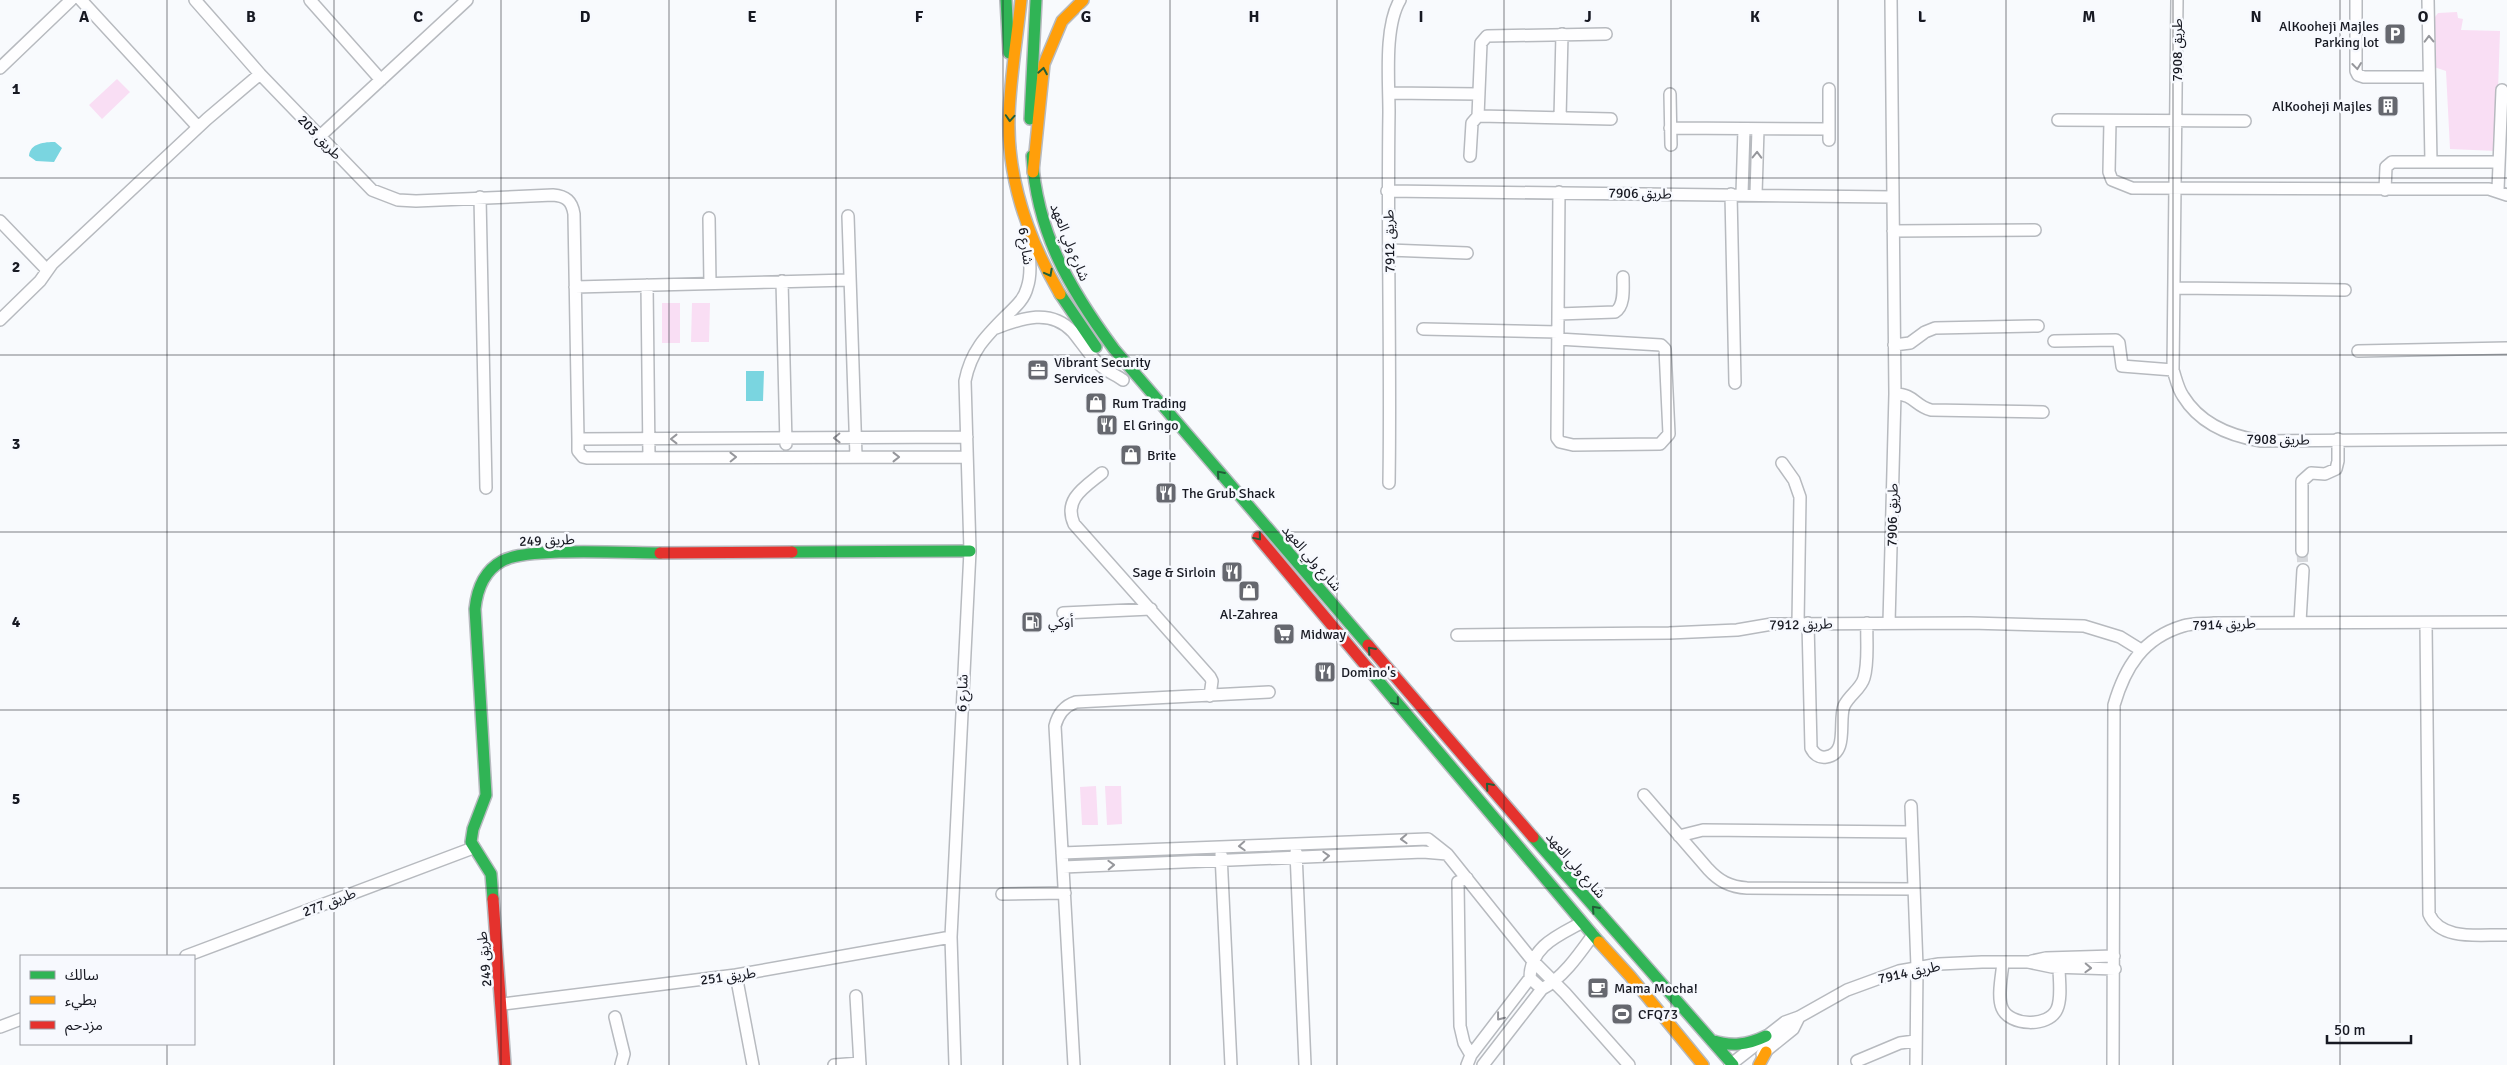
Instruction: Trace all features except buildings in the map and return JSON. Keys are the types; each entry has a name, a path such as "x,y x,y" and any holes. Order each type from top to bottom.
{"main road":[{"path":"1006,0 1012,86"},
{"name":"شارع ولي العهد","path":"1022,0 1012,86 1009,134 1011,172 1020,209 1035,248 1078,325 1126,384"},
{"name":"شارع ولي العهد","path":"1036,0 1030,89 1033,172 1036,198 1059,261 1086,312 1114,349 1590,904 1732,1065"},
{"path":"1033,172 1044,64 1062,21 1084,0"},
{"name":"شارع ولي العهد","path":"1250,529 1581,923 1703,1065"},
{"name":"طريق 249","path":"506,1065 492,874 486,863 472,848 471,836 484,805 487,784 476,599 482,580 495,565 503,560 522,554 970,551"},
{"path":"1581,923 1597,927 1638,969 1671,995"},
{"path":"1711,1040 1731,1047 1739,1047 1766,1036"},
{"path":"1759,1065 1760,1058 1766,1052"}],"street":[{"path":"0,68 71,0"},
{"path":"81,0 198,127"},
{"name":"طريق 203","path":"195,0 260,74 319,136 369,188 380,194 398,200 416,201 553,195 561,195 568,199 573,206 574,214 578,438"},
{"path":"310,0 381,80"},
{"path":"319,136 467,0"},
{"name":"طريق 7912","path":"1389,484 1391,364 1388,191 1389,93 1393,11 1400,0"},
{"name":"طريق 7906","path":"1889,623 1895,394 1891,0"},
{"name":"طريق 7908","path":"2177,0 2174,370 2182,396 2198,414 2218,430 2240,438 2261,441 2507,439"},
{"path":"2356,0 2356,68 2358,75 2364,77 2429,77"},
{"path":"2428,0 2430,162"},
{"path":"1560,118 1562,34"},
{"path":"1470,156 1472,124 1478,116 1481,44 1487,36 1606,34"},
{"path":"0,320 38,284 47,270 198,127 260,74"},
{"path":"1670,128 1758,129 1829,135 1829,89"},
{"path":"2110,121 2109,172 2112,180 2132,188 2502,193 2498,162 2502,90"},
{"path":"1389,93 1480,94"},
{"path":"1670,94 1670,145"},
{"path":"1478,116 1611,119"},
{"path":"2058,120 2245,121"},
{"path":"1735,383 1737,194 1744,129"},
{"path":"1756,194 1758,129"},
{"path":"2385,190 2388,164 2392,162 2498,162"},
{"name":"طريق 7906","path":"1388,191 1893,197"},
{"path":"1423,328 1558,336 1661,344 1665,349 1668,434 1666,440 1660,444 1582,445 1560,442 1557,438 1558,336 1559,192"},
{"path":"480,197 486,488"},
{"name":"شارع 6","path":"955,1065 951,937 970,551 964,395 969,360 992,329 1019,302 1027,289 1030,258 1020,209"},
{"path":"848,216 856,456"},
{"path":"709,218 710,283"},
{"path":"0,221 47,270"},
{"path":"1894,231 2035,230"},
{"path":"1389,250 1467,253"},
{"path":"1558,314 1615,312 1620,309 1622,304 1623,277"},
{"path":"575,287 849,280"},
{"path":"782,281 786,456"},
{"path":"647,284 649,458"},
{"path":"2175,288 2345,290"},
{"path":"992,329 1022,318 1039,316 1057,319 1071,330 1100,366 1126,384"},
{"path":"1894,346 1910,343 1925,332 1935,328 2038,326"},
{"path":"2054,341 2116,340 2119,343 2122,366 2174,370"},
{"path":"2358,351 2507,348"},
{"path":"1895,394 1907,395 1923,407 1931,410 2043,412"},
{"path":"967,437 786,439 578,438 578,450 583,457 967,457"},
{"path":"2302,551 2302,481 2311,473 2325,474 2336,469 2338,439"},
{"path":"1782,463 1794,480 1800,497 1803,623 1811,748 1817,755 1824,757 1834,753 1840,747 1842,711 1849,698 1864,681 1867,623"},
{"path":"1102,473 1076,493 1072,503 1071,516 1074,524 1210,676 1212,681 1210,696"},
{"path":"2300,622 2303,570"},
{"path":"1062,614 1151,609"},
{"path":"2426,622 2429,914 2436,926 2449,933 2507,934"},
{"name":"طريق 7914","path":"2113,1065 2115,969 2114,705 2121,680 2141,650 2154,640 2183,626 2214,623 2507,622"},
{"name":"طريق 7912","path":"1457,635 1668,633 1737,630 1772,624 1803,623 2084,626 2108,632 2141,650"},
{"path":"1074,1065 1055,726 1060,712 1069,704 1076,702 1269,692"},
{"path":"1644,795 1713,874 1725,883 1739,887 1914,889"},
{"path":"1912,806 1917,967 1916,1065"},
{"path":"1679,836 1703,830 1912,832"},
{"path":"1062,853 1423,838 1433,840 1467,878 1532,960 1629,1065"},
{"path":"1296,843 1305,1065"},
{"path":"1221,846 1231,1065"},
{"name":"طريق 277","path":"189,955 472,848"},
{"path":"1063,867 1424,852 1447,854"},
{"path":"1467,878 1458,882 1460,1017 1469,1060"},
{"path":"1002,894 1065,893"},
{"path":"1469,1060 1530,978 1532,960 1542,947 1581,923"},
{"path":"1483,1065 1542,989 1553,981 1575,958 1593,935"},
{"name":"طريق 251","path":"503,1004 736,975 951,937"},
{"name":"طريق 7914","path":"2028,962 2046,958 2114,956"},
{"name":"طريق 7914","path":"1732,1065 1785,1022 1799,1018 1830,998 1864,982 1917,967 1960,962 2028,962 2059,967 2115,969"},
{"path":"2003,962 2001,1004 2006,1016 2018,1020 2042,1021 2050,1018 2057,1010 2059,967"},
{"path":"736,975 753,1065"},
{"path":"1530,978 1542,989"},
{"path":"834,1065 860,1064 856,996"},
{"path":"615,1017 624,1059 621,1065"},
{"path":"0,1027 20,1018"},
{"name":"طريق 7914","path":"1750,1065 1793,1029 1799,1018"},
{"path":"1857,1061 1900,1043 1916,1041"}],"shaded area":[{"path":"2457,12 2458,18 2463,19 2461,30 2500,31 2496,151 2450,149 2446,71 2434,67 2435,17 2438,13"},
{"path":"117,79 130,92 102,119 89,105"},
{"path":"662,303 680,303 680,343 662,343"},
{"path":"692,303 710,303 709,342 691,342"},
{"path":"1096,786 1098,825 1082,825 1080,787"},
{"path":"1105,786 1121,786 1122,824 1107,825"}],"water":[{"path":"55,142 62,148 54,162 36,161 29,156 32,148 35,146"},
{"path":"746,371 764,371 763,401 746,401"}],"tunnel":[{"path":"2302,551 2303,570"}],"traffic: fast":[{"path":"1006,0 1009,53"},
{"path":"1030,119 1036,0"},
{"path":"1032,156 1035,184 1048,235 1070,281 1098,326 1114,349 1368,645"},
{"path":"1060,294 1096,347"},
{"path":"792,552 970,551"},
{"path":"493,899 491,874 471,842 473,829 486,795 475,609 482,581 490,570 502,561 532,554 554,552 660,553"},
{"path":"1371,672 1599,942"},
{"path":"1533,837 1733,1065"},
{"path":"1711,1040 1725,1044 1739,1044 1766,1036"}],"traffic: slow":[{"path":"1021,0 1012,73 1009,117 1012,164 1022,209 1030,231 1060,294"},
{"path":"1033,172 1044,64 1062,21 1083,0"},
{"path":"1599,942 1630,976 1703,1065"},
{"path":"1759,1065 1766,1052"}],"traffic: jam":[{"path":"1258,537 1371,672"},
{"path":"660,553 792,552"},
{"path":"1368,645 1533,837"},
{"path":"493,899 505,1065"}],"place":[{"name":"AlKooheji Majles Parking lot","path":"2395,34"},
{"name":"AlKooheji Majles","path":"2388,106"},
{"name":"Vibrant Security Services","path":"1038,370"},
{"name":"Rum Trading","path":"1096,403"},
{"name":"El Gringo","path":"1107,425"},
{"name":"Brite","path":"1131,455"},
{"name":"The Grub Shack","path":"1166,493"},
{"name":"Sage & Sirloin","path":"1232,572"},
{"name":"Al-Zahrea","path":"1249,591"},
{"name":"أوكي","path":"1032,622"},
{"name":"Midway","path":"1284,634"},
{"name":"Domino's","path":"1325,672"},
{"name":"Mama Mocha!","path":"1598,988"},
{"name":"CFQ73","path":"1622,1014"}]}
